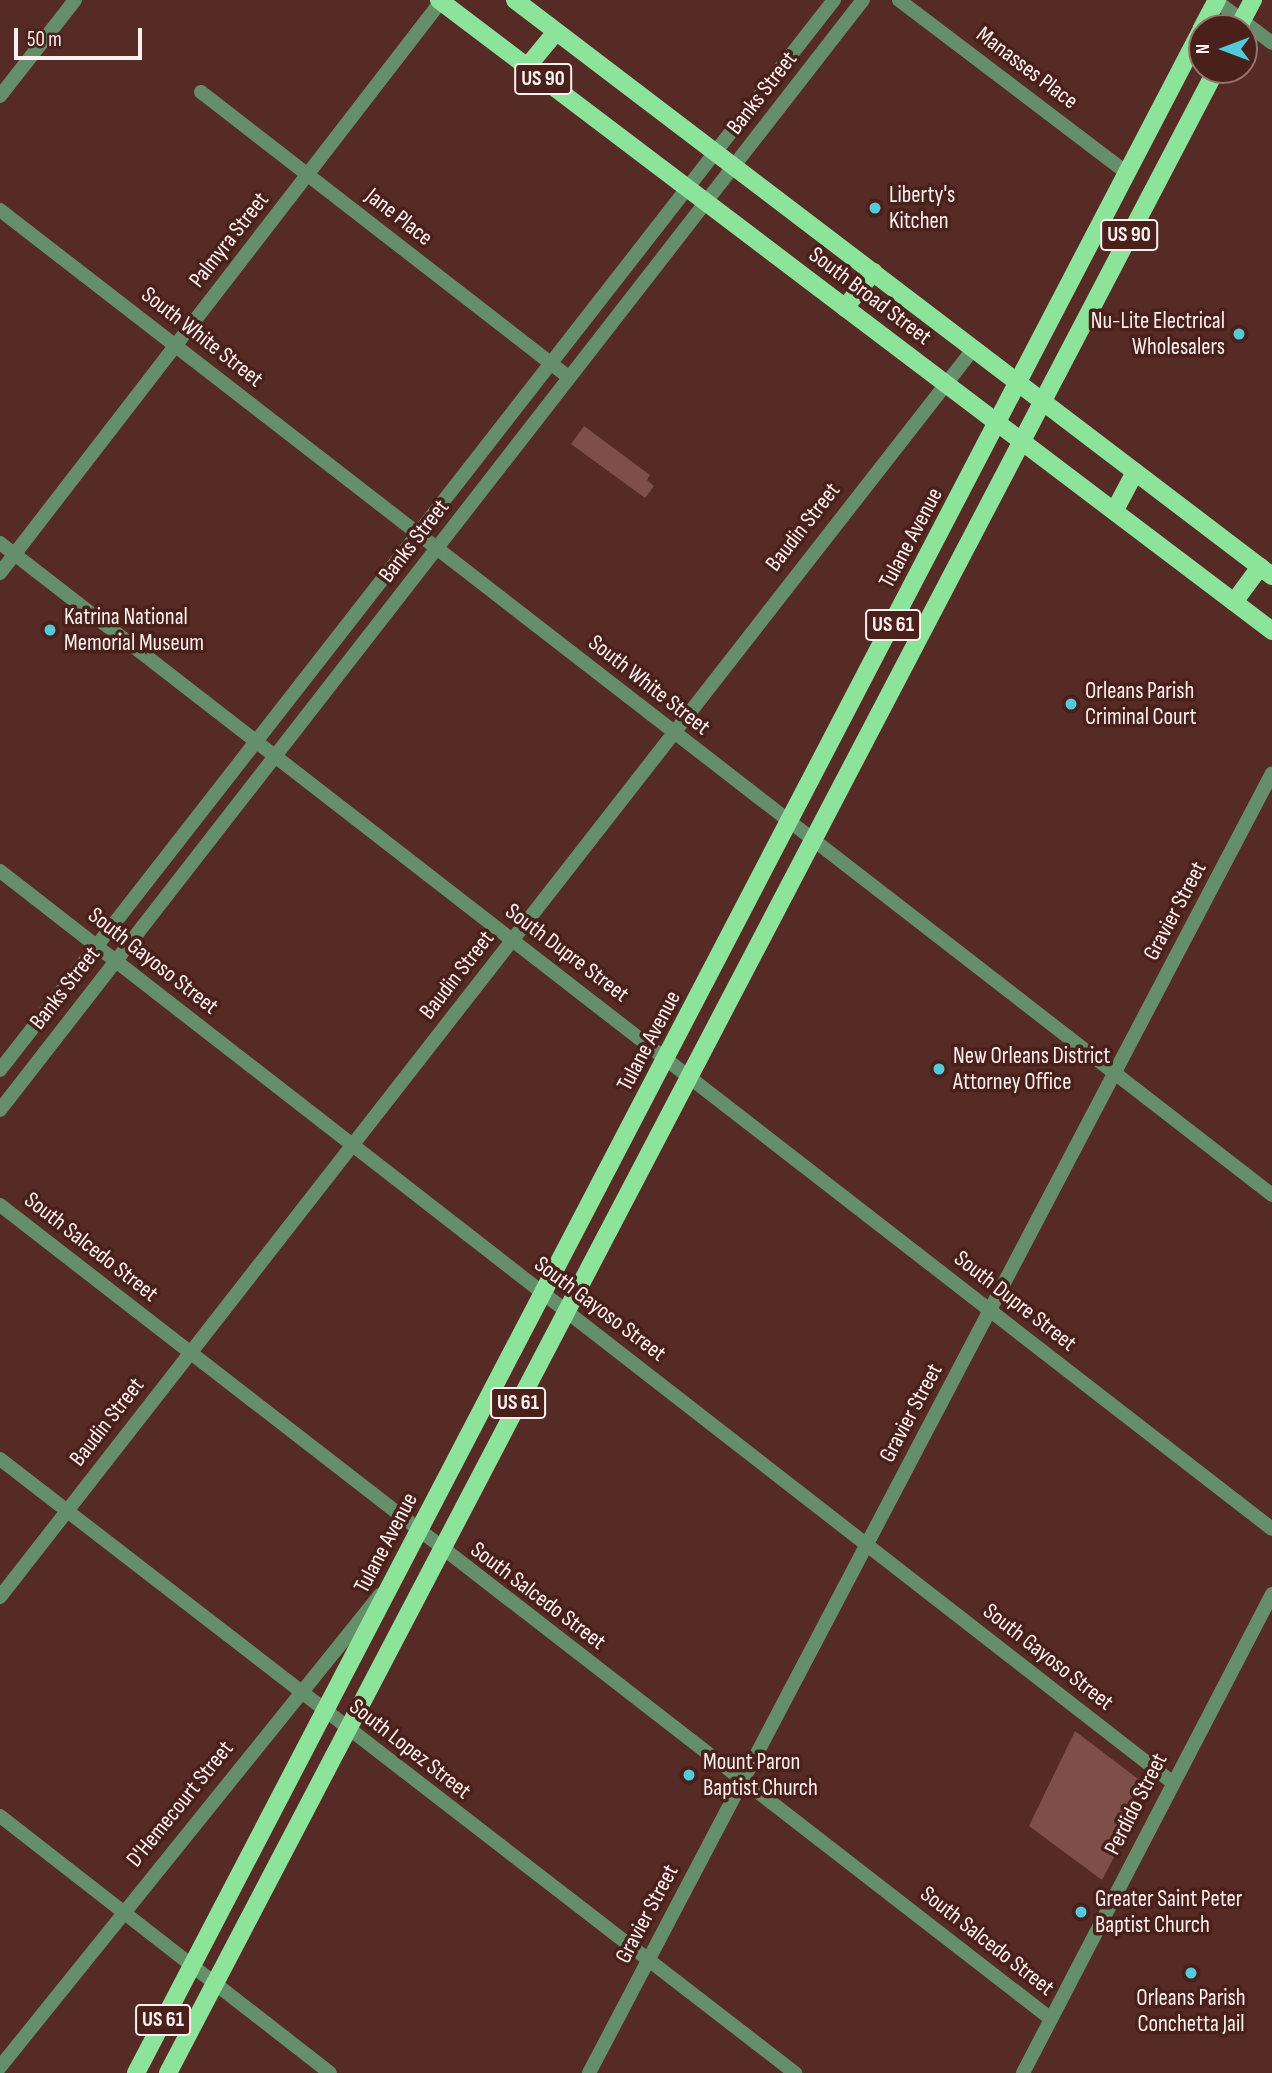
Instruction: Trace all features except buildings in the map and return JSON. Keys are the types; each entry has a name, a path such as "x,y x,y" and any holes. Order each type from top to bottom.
{"main road":[{"name":"South Broad Street","path":"440,0 997,426 1115,510 1272,631"},
{"name":"South Broad Street","path":"515,0 1266,571"},
{"path":"527,67 556,32"},
{"name":"Tulane Avenue","path":"135,2073 1020,383 1188,55"},
{"name":"US 90","path":"1042,400 1209,84"},
{"path":"845,308 873,272"},
{"name":"US 61","path":"168,2073 1042,400"},
{"path":"1115,510 1135,471"},
{"path":"1234,602 1266,571"}],"street":[{"name":"Palmyra Street","path":"0,573 440,0"},
{"name":"Banks Street","path":"0,1070 834,0"},
{"name":"Banks Street","path":"0,1110 863,0"},
{"name":"Manasses Place","path":"899,0 1127,173"},
{"path":"1216,0 1230,14"},
{"path":"0,96 73,1"},
{"name":"Jane Place","path":"201,92 569,377"},
{"name":"South White Street","path":"0,210 789,825 1272,1195"},
{"name":"Baudin Street","path":"0,1597 513,941 671,731 974,348"},
{"name":"South Dupre Street","path":"0,543 1272,1529"},
{"name":"Gravier Street","path":"589,2073 1272,773"},
{"name":"South Gayoso Street","path":"0,871 1173,1783"},
{"name":"South Salcedo Street","path":"0,1205 441,1550 1051,2019"},
{"name":"South Lopez Street","path":"0,1459 346,1730 795,2073"},
{"name":"D'Hemecourt Street","path":"0,2067 298,1692 399,1572"},
{"name":"Perdido Street","path":"1023,2073 1272,1594"},
{"path":"0,1816 330,2073"}],"shaded area":[{"path":"584,426 650,475 647,480 654,486 645,498 571,444"},
{"path":"1075,1731 1150,1788 1102,1880 1029,1826"}],"place":[{"name":"Liberty's Kitchen","path":"875,208"},
{"name":"Nu-Lite Electrical Wholesalers","path":"1239,334"},
{"name":"Katrina National Memorial Museum","path":"50,630"},
{"name":"Orleans Parish Criminal Court","path":"1071,704"},
{"name":"New Orleans District Attorney Office","path":"939,1069"},
{"name":"Mount Paron Baptist Church","path":"689,1775"},
{"name":"Greater Saint Peter Baptist Church","path":"1081,1912"},
{"name":"Orleans Parish Conchetta Jail","path":"1191,1973"}]}
